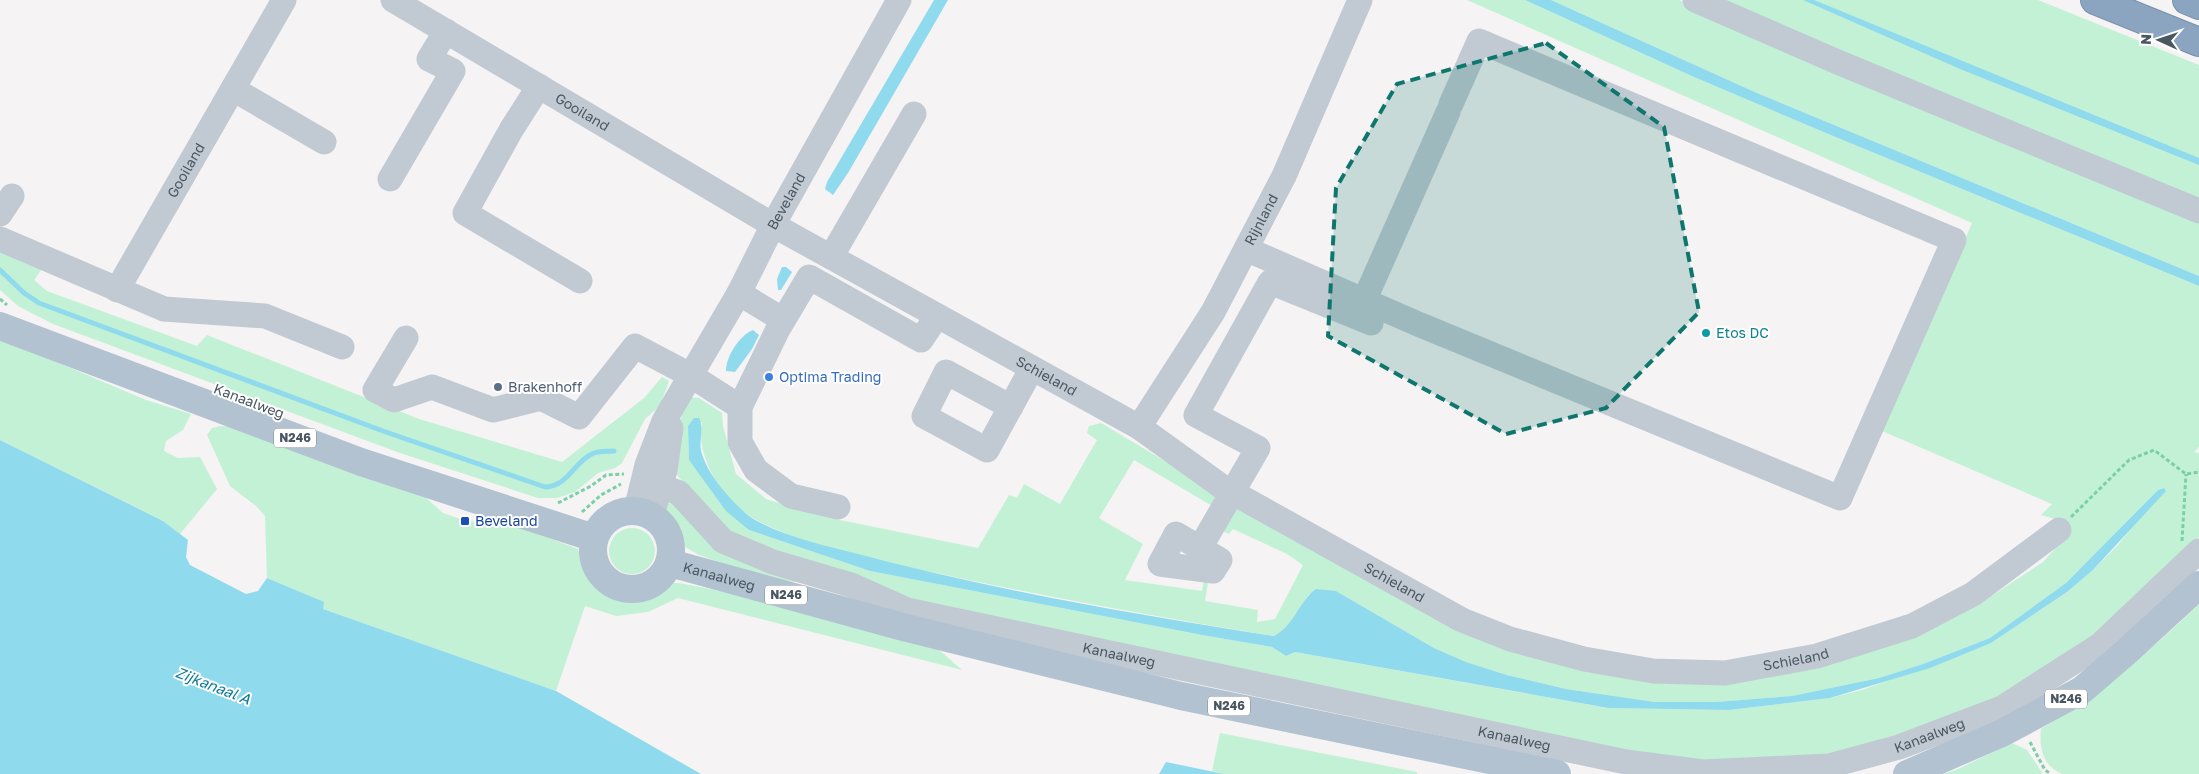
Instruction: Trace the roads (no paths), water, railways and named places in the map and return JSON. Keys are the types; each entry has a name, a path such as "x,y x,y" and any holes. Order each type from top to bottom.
{"highway":[{"path":"2095,0 2199,42"},
{"path":"2187,0 2199,5"}],"main road":[{"name":"Kanaalweg","path":"6,319 361,462 594,538"},
{"path":"622,511 644,513 663,524 670,536 672,550 670,563 658,580 640,590 620,588 602,577 593,559 594,538 600,526 610,517 622,511"},
{"name":"Kanaalweg","path":"670,563 903,627 1181,696 1557,774"},
{"name":"Kanaalweg","path":"1907,774 2017,712 2082,690 2199,585"}],"street":[{"name":"Gooiland","path":"117,290 284,0"},
{"name":"Gooiland","path":"393,0 773,225"},
{"name":"Beveland","path":"644,513 652,483 656,437 673,403 739,294 773,225 899,0"},
{"name":"Rijnland","path":"1139,427 1213,312 1284,176 1360,0"},
{"path":"1694,0 1840,63 2199,211"},
{"path":"390,179 453,71 429,59 446,31"},
{"path":"1200,548 1258,448 1196,415 1270,282 1368,312 1840,498 1954,240 1479,41 1368,312"},
{"path":"539,86 511,130 465,213 580,281"},
{"path":"233,89 324,142"},
{"path":"831,257 914,114"},
{"name":"Schieland","path":"773,225 1139,427 1233,492 1462,620 1510,639 1584,659 1653,671 1725,673 1817,656 1912,626 1973,594 2059,530"},
{"path":"0,239 164,309 265,316 342,347"},
{"path":"1246,249 1368,312"},
{"path":"838,507 791,496 756,470 740,442 740,407 783,320 809,277 921,340 938,316"},
{"path":"739,294 783,320"},
{"path":"1213,312 1243,330"},
{"path":"406,338 375,390 394,400 432,387 493,410 541,398 579,417 635,346 690,374 740,407"},
{"path":"1011,407 1032,368"},
{"name":"Kanaalweg","path":"652,483 679,493 723,541 773,562 851,585 907,610 1603,766 1703,772 1828,766 1900,747 2002,708 2017,712 2100,645 2199,550"}],"water":[{"path":"934,0 948,0 848,173 833,195 825,189 827,182"},
{"path":"1525,0 1551,0 1757,93 2199,276 2199,286 1833,136 1694,77"},
{"path":"1803,0 1814,0 2199,158 2199,165 1960,69"},
{"path":"782,267 786,267 792,272 781,290 778,290 777,279"},
{"path":"753,330 759,335 752,349 735,372 726,371 731,353 743,336"},
{"path":"694,418 699,418 700,421 701,451 704,459 712,475 730,498 751,518 778,531 809,541 955,578 1008,589 1114,610 1274,636 1281,632 1305,600 1316,589 1336,591 1434,648 1466,662 1507,675 1566,689 1655,702 1715,702 1792,696 1879,678 1923,664 1990,638 2066,583 2158,490 2164,488 2166,491 2093,570 2067,592 1991,643 1930,668 1830,698 1729,710 1608,708 1295,652 1286,656 1272,647 870,571 749,530 726,511 689,460 688,426"},
{"name":"Zijkanaal A","path":"0,440 163,521 188,540 186,557 190,565 246,594 258,591 267,578 324,602 323,609 556,691 701,774 0,774"},
{"path":"1166,762 1224,774 1159,774"}],"waterway":[{"path":"0,270 24,293 39,303 383,431 545,487 553,486 566,478 581,462 594,453 614,451"}],"place":[{"name":"Etos DC","path":"1706,333"},
{"name":"Optima Trading","path":"769,377"},
{"name":"Brakenhoff","path":"498,387"},
{"name":"Beveland","path":"465,521"}]}
